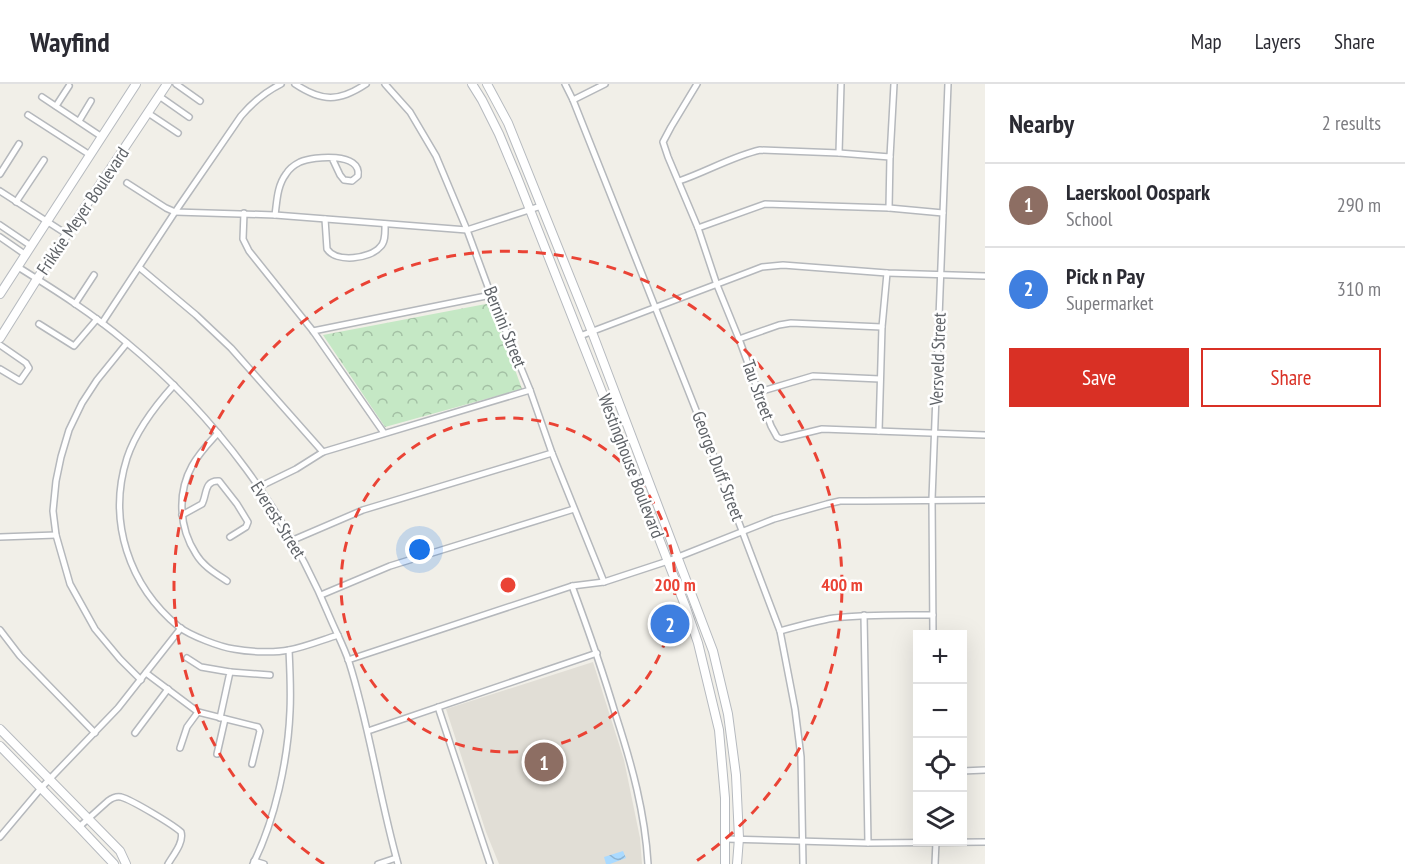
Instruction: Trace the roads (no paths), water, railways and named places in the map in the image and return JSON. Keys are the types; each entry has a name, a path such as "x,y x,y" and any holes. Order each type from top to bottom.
{"street":[{"name":"Frikkie Meyer Boulevard","path":"0,294 136,84"},
{"name":"Frikkie Meyer Boulevard","path":"0,338 167,84"},
{"path":"176,84 200,101"},
{"path":"39,324 74,346 100,321 140,268 175,212 246,110 268,91 281,84"},
{"path":"295,84 308,93 330,98 347,94 366,84"},
{"name":"Bernini Street","path":"385,84 410,112 436,156 604,582"},
{"name":"Westinghouse Boulevard","path":"472,84 499,134 668,561 698,643 717,721 723,771 725,864"},
{"name":"Westinghouse Boulevard","path":"487,84 508,123 592,332 706,630 723,687 735,765 739,838 737,864"},
{"name":"George Duff Street","path":"565,84 705,433 780,631 795,709 801,757 803,864"},
{"path":"573,100 605,84"},
{"name":"Tau Street","path":"697,84 663,142 698,228 717,285 775,434 779,438 822,429 985,435"},
{"path":"839,153 841,84"},
{"path":"889,208 894,84"},
{"name":"Versveld Street","path":"933,630 932,500 948,84"},
{"path":"56,106 69,86"},
{"path":"159,96 189,117"},
{"path":"42,97 102,136"},
{"path":"79,121 91,101"},
{"path":"148,113 178,133"},
{"path":"28,115 90,155"},
{"path":"0,174 19,144"},
{"path":"679,181 760,150 890,157"},
{"path":"275,215 281,184 291,167 300,162 310,159 332,158 342,158 353,163 359,171 357,178 349,181 341,178 332,158"},
{"path":"16,202 44,160"},
{"path":"127,183 175,212 244,213 467,230 541,206"},
{"path":"0,192 68,235"},
{"path":"698,228 765,204 889,208 943,213"},
{"path":"244,213 242,232 245,244 314,330 384,433"},
{"path":"325,219 327,249 332,255 347,258 367,255 380,248 384,240 385,224"},
{"path":"0,225 31,246"},
{"path":"0,237 26,255"},
{"path":"580,336 749,272 774,265 887,273 985,276"},
{"name":"Everest Street","path":"18,267 100,321 128,343 174,386 218,433 280,518 321,595 348,660 368,731 397,861"},
{"path":"140,268 231,348 323,452"},
{"path":"879,431 882,327 887,273"},
{"path":"75,304 94,275"},
{"path":"314,330 491,295"},
{"path":"739,339 791,323 882,327"},
{"path":"128,343 92,388 69,430 56,481 53,511 56,535 70,584 94,629 141,680"},
{"path":"0,345 26,363 29,368 20,381 0,369"},
{"path":"759,392 813,376 880,380"},
{"path":"174,386 138,434 128,457 120,492 121,535 130,564 154,602 181,628 209,641 235,649 289,650 338,635"},
{"path":"259,487 297,469 323,452 530,390"},
{"path":"218,433 200,453 185,481 182,515 186,536 196,554 208,568 227,581"},
{"path":"293,540 363,510 552,453"},
{"path":"182,515 202,504 209,483 219,481 248,522 246,527 230,537"},
{"path":"348,660 572,585 604,582 668,561 783,516 810,508 840,501 985,500"},
{"path":"321,595 390,566 574,509"},
{"path":"0,537 56,535"},
{"path":"572,585 597,653 630,759 640,798 648,864"},
{"path":"864,615 868,843"},
{"path":"780,631 815,621 864,615 933,615"},
{"path":"0,837 141,680 181,628"},
{"path":"0,630 20,656 95,733"},
{"path":"264,864 254,862 270,823 286,756 290,711 289,650"},
{"path":"368,731 597,653"},
{"path":"187,658 201,667 270,675"},
{"path":"218,754 230,672"},
{"path":"147,673 198,712 259,728 252,764"},
{"path":"135,733 168,689"},
{"path":"438,707 490,864"},
{"path":"180,748 187,727 198,712"},
{"path":"0,729 120,850 126,864"},
{"path":"0,746 80,826 114,864"},
{"path":"967,771 985,770"},
{"path":"80,826 108,801 122,797 177,828 182,834 168,864"},
{"path":"726,838 913,842"},
{"path":"967,842 985,842"},
{"path":"935,864 936,846"},
{"path":"378,864 397,861"}],"water":[{"path":"623,851 626,858 606,864 604,857"}],"place":[{"name":"Pick n Pay","path":"670,624"},
{"name":"Laerskool Oospark","path":"544,762"}]}
